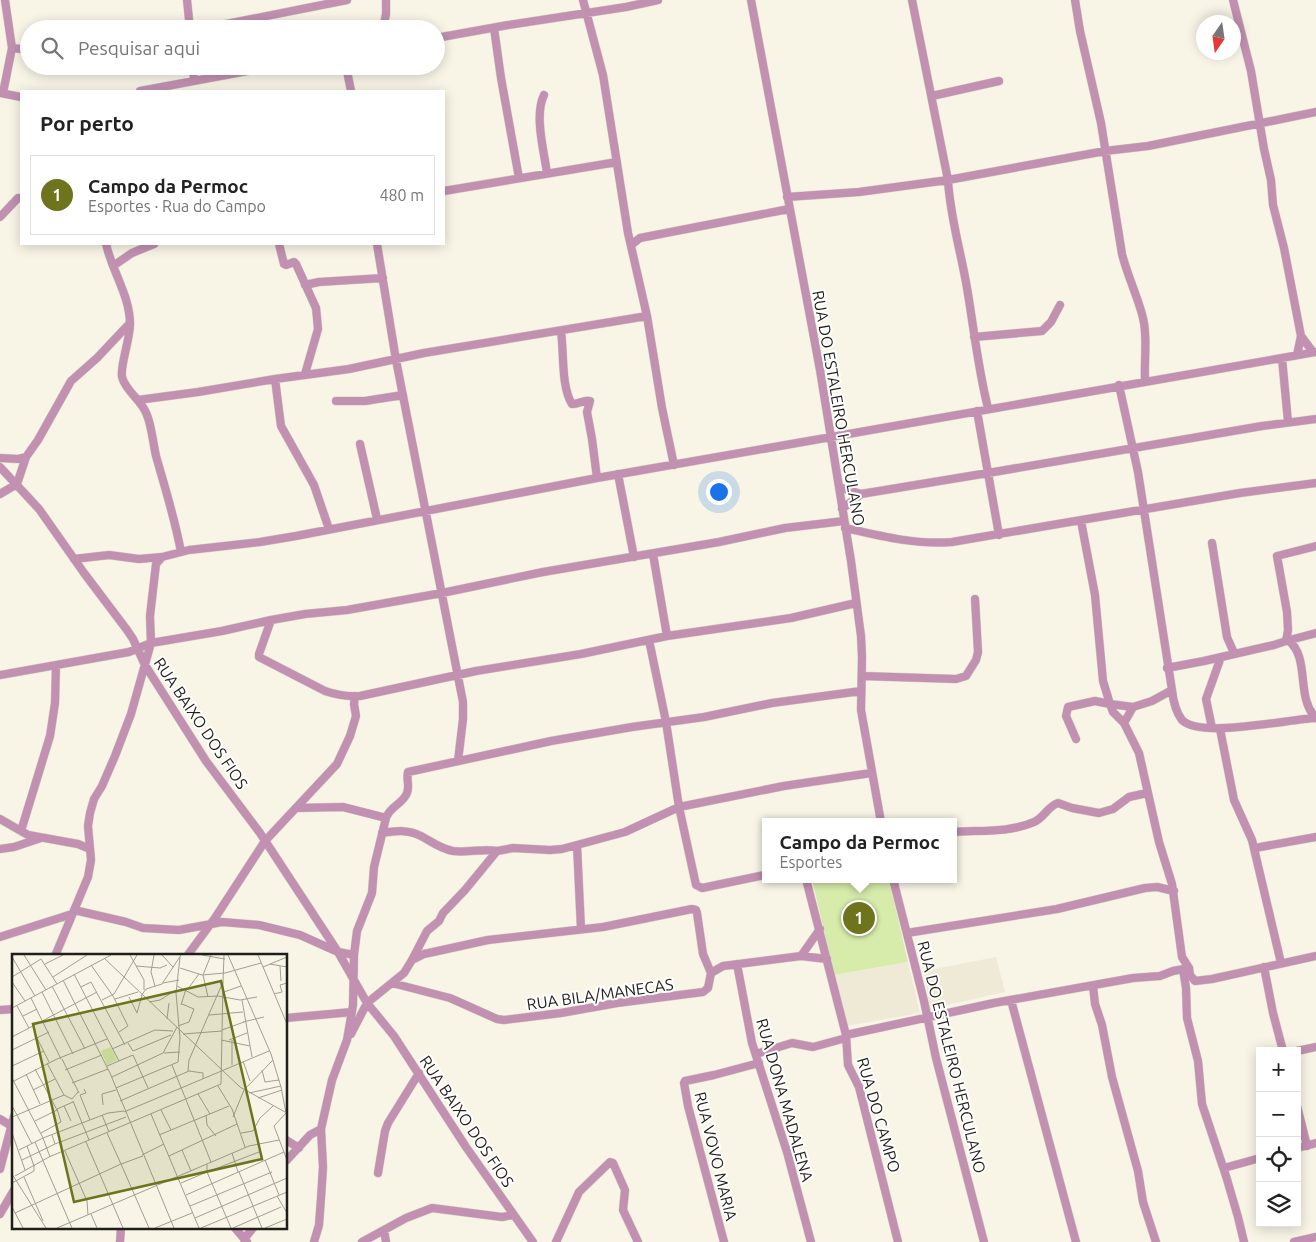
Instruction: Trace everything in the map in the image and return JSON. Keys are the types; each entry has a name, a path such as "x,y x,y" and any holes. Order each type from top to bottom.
{"street":[{"path":"5,0 12,48 2,93 20,97"},
{"path":"187,0 189,20"},
{"path":"246,20 347,0"},
{"path":"385,20 386,0"},
{"path":"583,0 603,75 628,233 647,316 662,408 674,464"},
{"path":"445,36 658,0"},
{"name":"RUA DO ESTALEIRO HERCULANO","path":"751,0 832,436 861,643 861,710 880,818"},
{"path":"912,0 948,180 952,219 967,289 978,367 988,408"},
{"path":"1075,0 1080,31 1101,123 1122,254 1142,315 1145,334 1145,381"},
{"path":"1233,0 1251,70 1271,180 1273,205 1284,248 1301,336 1297,355"},
{"path":"494,28 519,178"},
{"path":"12,48 20,49"},
{"path":"194,75 194,81"},
{"path":"145,90 226,75"},
{"path":"348,75 351,90"},
{"path":"932,96 999,81"},
{"path":"544,95 541,101 539,118 547,173"},
{"path":"787,198 859,192 948,180 1104,151 1148,146 1316,112"},
{"path":"445,192 617,162"},
{"path":"0,217 20,198"},
{"path":"631,245 640,238 789,209"},
{"path":"628,233 640,238"},
{"path":"106,245 127,304 130,323 122,378 147,415 181,552"},
{"path":"113,266 132,253 152,245"},
{"path":"279,245 284,264 295,263 316,308 318,329 305,374"},
{"path":"377,245 396,360 458,675 463,710 458,761"},
{"path":"305,284 383,278"},
{"path":"974,337 1042,331 1051,322 1060,305"},
{"path":"138,400 349,369 424,353 647,316"},
{"path":"0,494 17,484 26,457 38,440 71,381 97,358 130,323"},
{"path":"561,331 565,381 570,400 572,404 590,401 586,412 597,478"},
{"path":"1301,336 1315,352"},
{"path":"74,559 109,555 139,559 162,557 181,552 260,542 618,474 1315,352"},
{"path":"1282,358 1288,422"},
{"path":"274,379 281,426 314,484 329,529"},
{"path":"1120,386 1144,510 1172,690 1175,704 1182,720 1196,726 1216,728 1316,718 1307,700 1296,647 1289,640 1285,594 1277,556 1316,546"},
{"path":"336,401 364,401 403,395"},
{"path":"977,410 999,535"},
{"path":"839,486 861,494 1288,422 1316,419"},
{"path":"360,444 377,519"},
{"path":"0,458 18,459 26,457"},
{"name":"RUA BAIXO DOS FIOS","path":"0,467 39,509 127,630 145,665 206,761 244,810 338,952 367,1003 394,1036 466,1147 533,1242"},
{"path":"618,474 634,557"},
{"path":"0,675 111,656 138,649 151,643 222,631 271,620 347,610 786,528 845,524 873,535 934,544 999,535 1240,493 1316,483"},
{"path":"842,509 861,494"},
{"path":"1080,521 1095,595 1103,681 1113,712 1124,723 1139,753 1147,794 1174,891 1186,988 1187,1018 1198,1061 1202,1104 1224,1168 1244,1242"},
{"path":"1212,543 1227,637 1234,653"},
{"path":"653,554 668,636"},
{"path":"56,954 88,877 91,860 88,826 94,799 105,778 128,722 151,643 150,627 154,569 158,560 162,557"},
{"path":"862,676 956,679 966,676 976,660 978,652 975,599"},
{"path":"271,620 259,654 260,657 325,691 335,695 355,696 668,636 791,618 856,603"},
{"path":"1168,668 1260,648 1302,635 1316,633"},
{"path":"1296,647 1302,635"},
{"path":"649,640 666,722 679,807 696,885 702,888 762,876"},
{"path":"1221,657 1206,699 1216,728 1234,800 1255,848 1281,963"},
{"path":"21,831 50,736 55,703 56,665"},
{"path":"1076,739 1066,716 1068,707 1096,701 1133,707 1152,701 1172,690"},
{"path":"347,1040 352,1012 354,956 358,926 372,893 374,867 388,811 404,799 409,786 406,777 408,772 550,741 711,716 772,703 861,691"},
{"path":"188,954 211,924 265,841 325,778 339,760 350,736 356,716 355,696"},
{"path":"1124,723 1133,707"},
{"path":"382,833 408,832 440,847 455,851 496,851 513,848 554,850 625,832 679,807 784,786 871,773"},
{"path":"957,832 1004,830 1028,824 1037,821 1053,804 1058,802 1092,813 1103,813 1115,808 1124,799 1147,794"},
{"path":"296,808 343,807 386,818"},
{"path":"0,819 28,835 78,844 90,849"},
{"path":"1255,848 1316,837"},
{"path":"0,849 14,847 42,838"},
{"path":"577,845 581,929"},
{"path":"314,1242 319,1226 323,1167 321,1129 332,1080 347,1040 367,1003 404,973 427,932 439,921 496,851"},
{"name":"RUA DO CAMPO","path":"807,883 846,1036 848,1065 859,1087 898,1242"},
{"name":"RUA DO ESTALEIRO HERCULANO","path":"894,883 928,1018 936,1058 984,1242"},
{"path":"907,933 1057,909 1154,887 1174,891"},
{"path":"412,960 424,954 488,940 603,927 695,910 697,912 705,963 711,973 722,966 737,964 801,956 827,958"},
{"path":"0,937 73,912 126,922 143,928 179,930 230,922 273,927 307,938 338,952 354,956"},
{"path":"801,956 820,929"},
{"path":"1182,957 1183,969 1195,981 1316,956"},
{"name":"RUA DONA MADALENA","path":"737,964 742,995 756,1054 787,1152 811,1242"},
{"path":"1264,967 1273,1013 1282,1047"},
{"path":"756,1054 792,1043 813,1047 846,1036 1011,1000 1133,978 1160,976 1183,969"},
{"name":"RUA BILA/MANECAS","path":"392,983 450,998 497,1019 515,1020 617,1002 703,992 708,988 711,973"},
{"path":"1093,986 1095,1004 1102,1026 1112,1077 1138,1171 1143,1202 1156,1242"},
{"path":"377,995 378,1015"},
{"path":"1011,1000 1076,1242"},
{"path":"288,1018 352,1012"},
{"path":"1301,1049 1316,1047"},
{"name":"RUA VOVO MARIA","path":"724,1242 688,1106 684,1083 685,1081 759,1063"},
{"path":"378,1173 387,1127 418,1073"},
{"path":"0,1119 12,1127 0,1166"},
{"path":"1301,1122 1307,1146"},
{"path":"288,1158 310,1135 321,1129"},
{"path":"288,1141 298,1148"},
{"path":"1301,1147 1316,1143"},
{"path":"1224,1168 1256,1159"},
{"path":"556,1242 579,1192 610,1162 613,1163 623,1185 624,1210 638,1242"},
{"path":"0,1214 12,1193"},
{"path":"362,1242 418,1212 434,1208 502,1217 513,1215"},
{"path":"243,1240 251,1230"},
{"path":"384,1230 386,1242"},
{"path":"1294,1242 1316,1237"}],"shaded area":[{"path":"996,957 1005,992 930,1009 924,971"},
{"path":"908,962 920,1013 847,1026 834,975"}],"green space":[{"path":"813,883 890,883 908,962 834,975"}],"place":[{"name":"Campo da Permoc","path":"859,918"}]}
